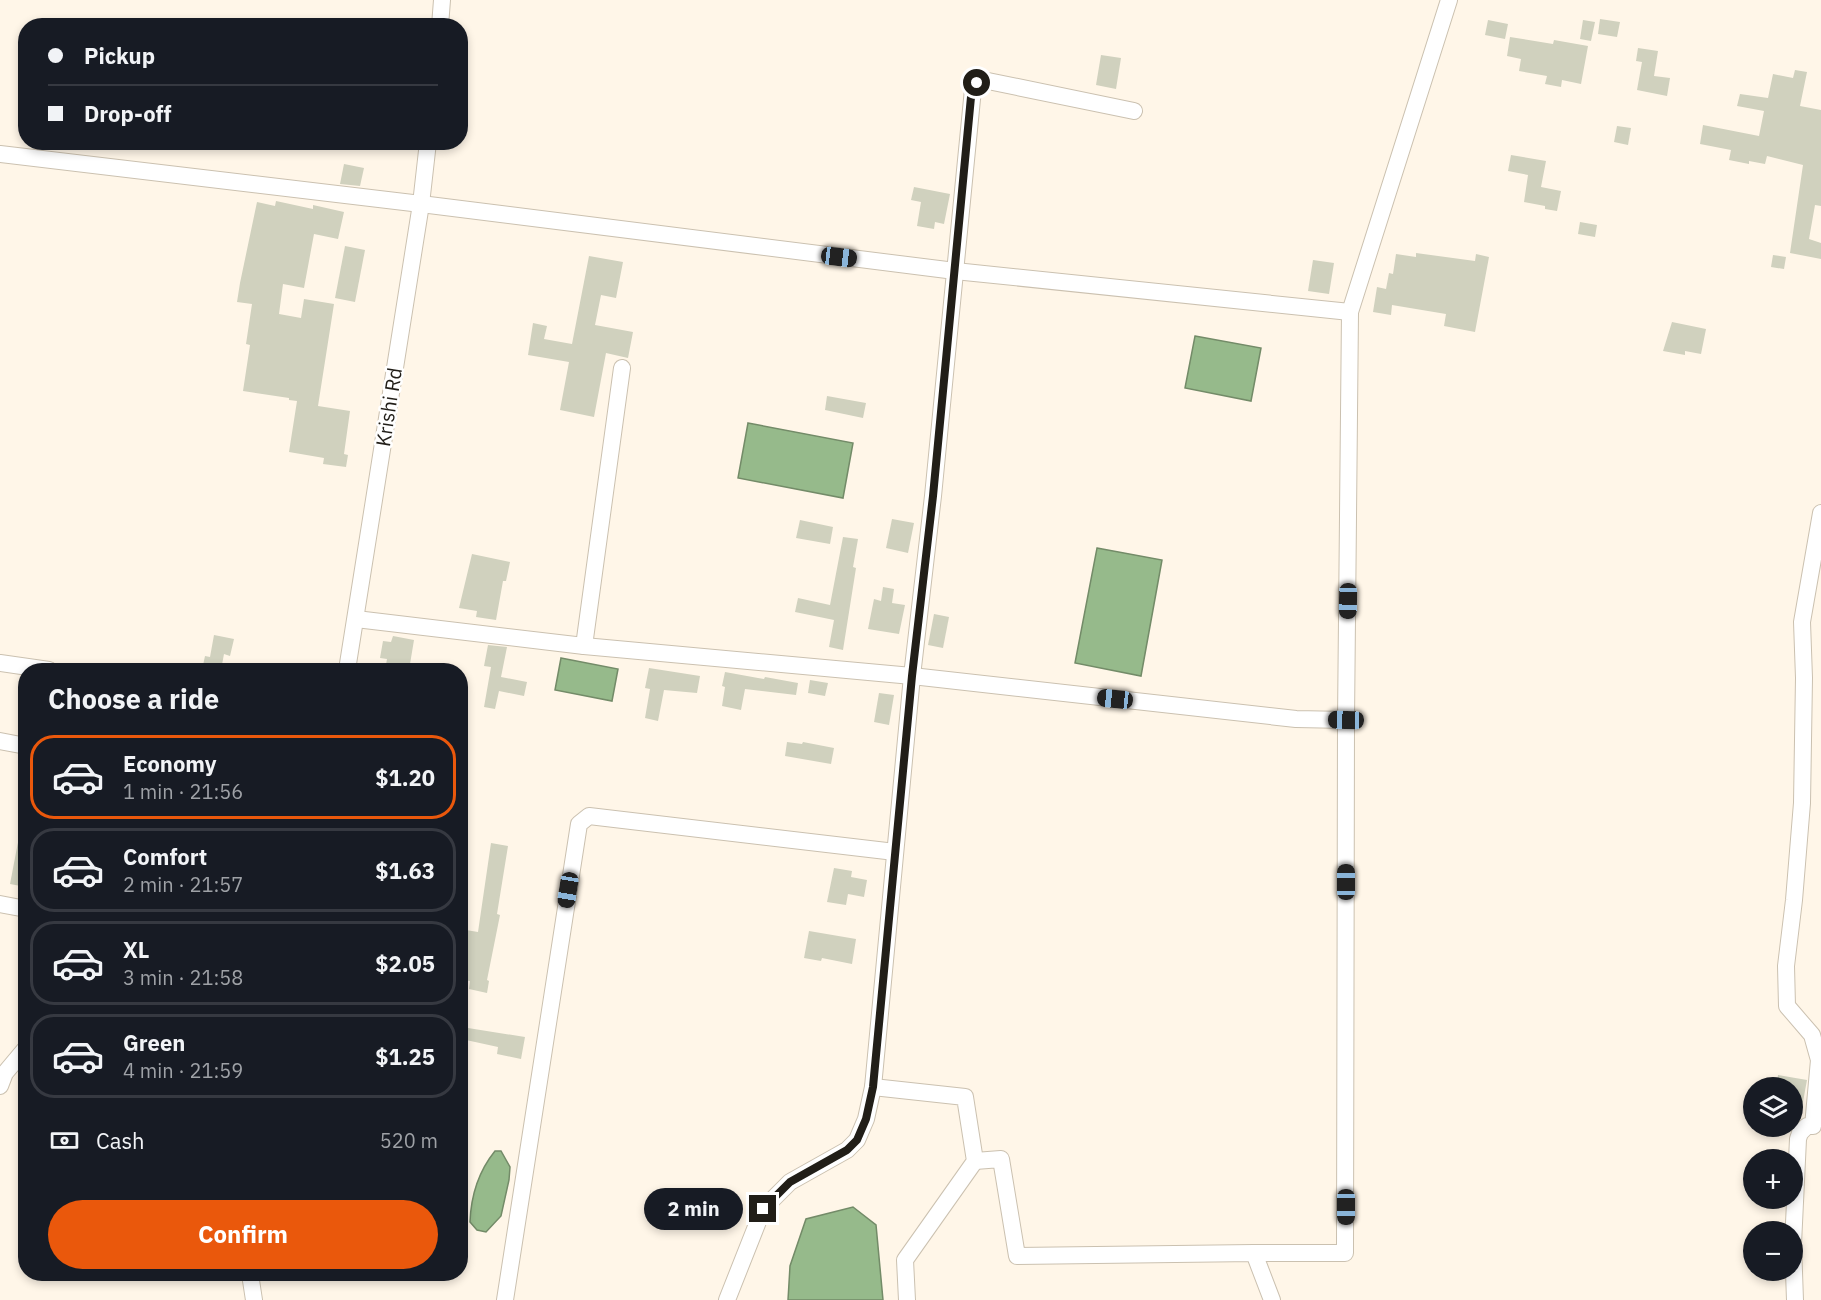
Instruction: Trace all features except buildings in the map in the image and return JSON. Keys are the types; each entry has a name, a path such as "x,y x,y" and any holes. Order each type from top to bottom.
{"street":[{"path":"441,18 442,0"},
{"path":"975,1161 1001,1159 1017,1256 1346,1254 1346,720 1350,312 1449,0"},
{"path":"727,1300 763,1209 790,1182 847,1150 857,1140 866,1119 873,1087 912,676 933,496 973,89 977,83 988,81 1134,111"},
{"name":"Krishi Rd","path":"348,663 421,204 427,150"},
{"path":"0,154 421,204 955,272 1350,312"},
{"path":"584,646 622,368"},
{"path":"1795,1300 1793,1244 1798,1139 1807,1126 1817,1127 1819,1060 1812,1035 1788,1006 1786,966 1802,803 1804,678 1802,622 1821,513"},
{"path":"356,619 584,646 912,676 1296,719 1346,720"},
{"path":"0,663 18,666"},
{"path":"0,741 18,744"},
{"path":"504,1300 579,824 589,816 895,852"},
{"path":"0,904 18,907"},
{"path":"0,1086 5,1074 18,1058"},
{"path":"873,1087 964,1097 975,1161 905,1260 907,1300"},
{"path":"1254,1253 1272,1300"},
{"path":"251,1281 254,1300"}],"shaded area":[{"path":"1195,336 1261,348 1251,401 1185,388"},
{"path":"748,423 853,443 843,498 738,478"},
{"path":"1097,548 1162,560 1141,676 1075,663"},
{"path":"561,658 618,669 612,701 555,690"},
{"path":"495,1151 501,1151 510,1167 509,1180 501,1216 486,1232 477,1230 470,1222 471,1212 480,1176"},
{"path":"853,1207 876,1225 883,1300 788,1300 790,1266 806,1219"}],"route":[{"path":"763,1209 790,1182 847,1150 857,1140 866,1119 873,1087 971,97 977,83"}]}
